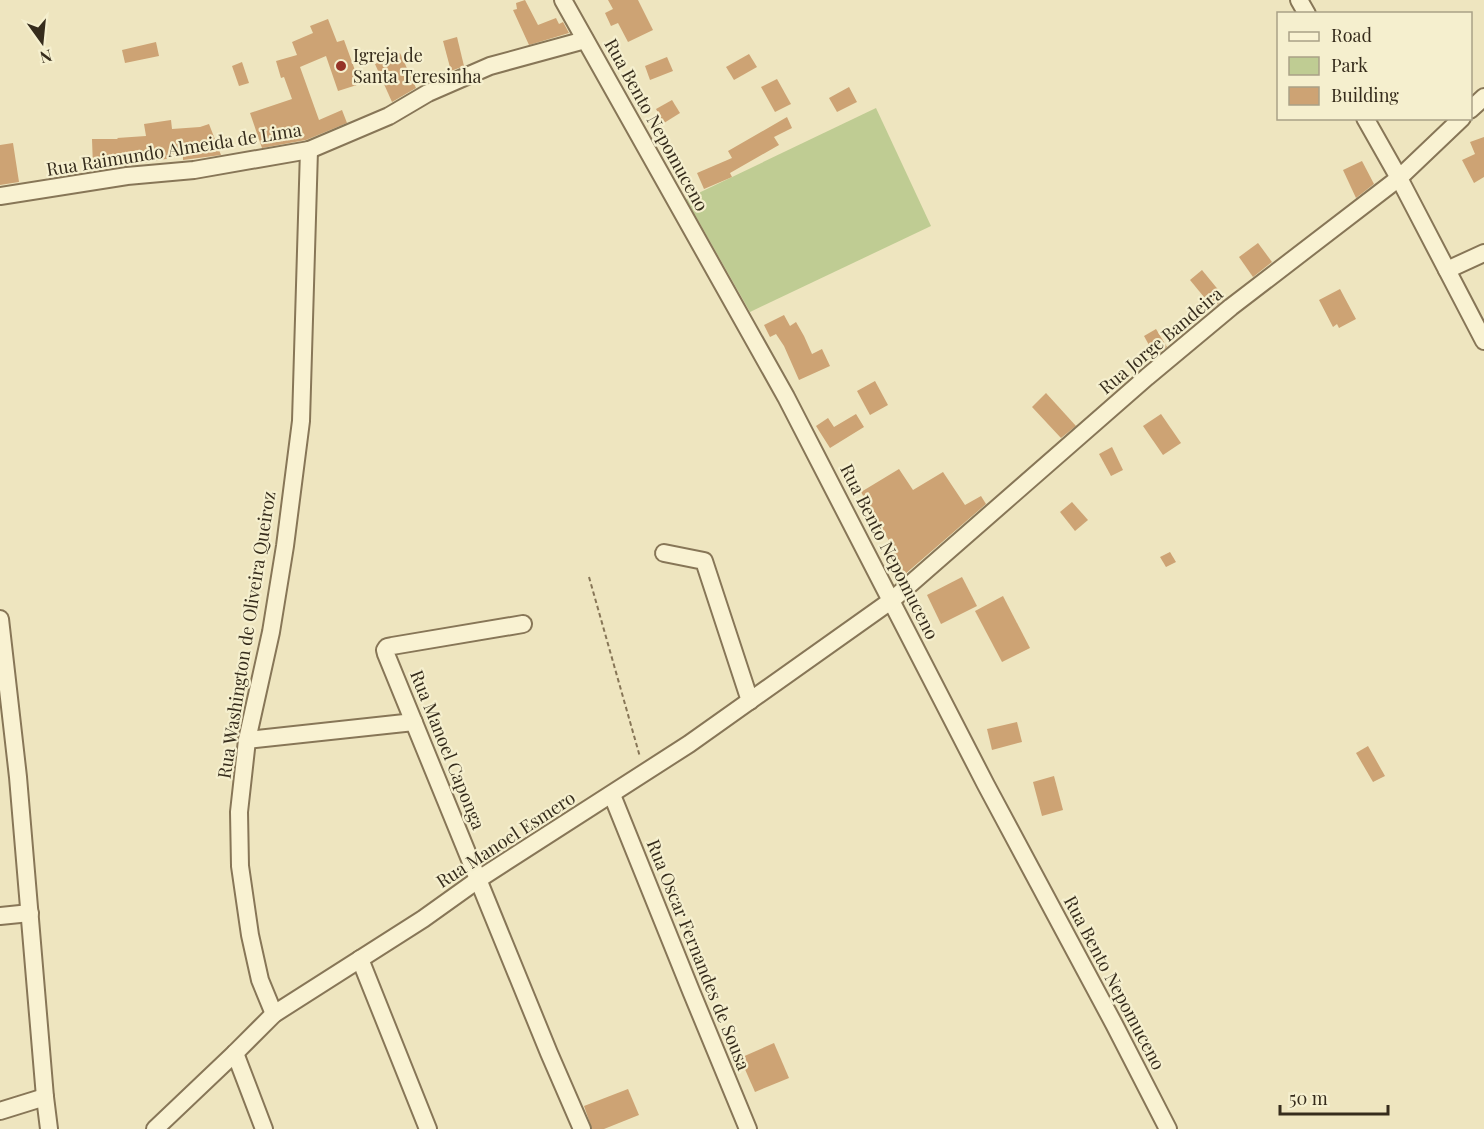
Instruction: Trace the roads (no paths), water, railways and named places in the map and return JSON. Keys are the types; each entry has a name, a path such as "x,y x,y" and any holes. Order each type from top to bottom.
{"street":[{"name":"Rua Bento Nepomuceno","path":"563,0 786,397 986,785 1168,1129"},
{"name":"Rua Raimundo Almeida de Lima","path":"0,196 127,176 194,170 309,150 388,116 428,93 490,66 585,40"},
{"path":"1472,108 1484,97"},
{"path":"1366,120 1484,341"},
{"name":"Rua Jorge Bandeira","path":"892,600 1155,370 1231,307 1399,178 1460,120"},
{"name":"Rua Washington de Oliveira Queiroz","path":"274,1014 263,991 250,935 240,866 239,812 247,740 272,632 302,421 309,150"},
{"path":"1448,270 1484,253"},
{"path":"664,553 704,561 750,701"},
{"name":"Rua Manoel Esmero","path":"155,1129 274,1014 689,744 892,600"},
{"path":"0,619 18,777 49,1129"},
{"name":"Rua Manoel Caponga","path":"523,624 387,647 386,654 582,1129"},
{"path":"247,740 414,722"},
{"name":"Rua Oscar Fernandes de Sousa","path":"612,795 748,1129"},
{"path":"0,916 30,913"},
{"path":"360,959 428,1129"},
{"path":"235,1053 264,1129"},
{"path":"0,1111 45,1097"}],"place":[{"name":"Igreja de Santa Teresinha","path":"341,66"}]}
